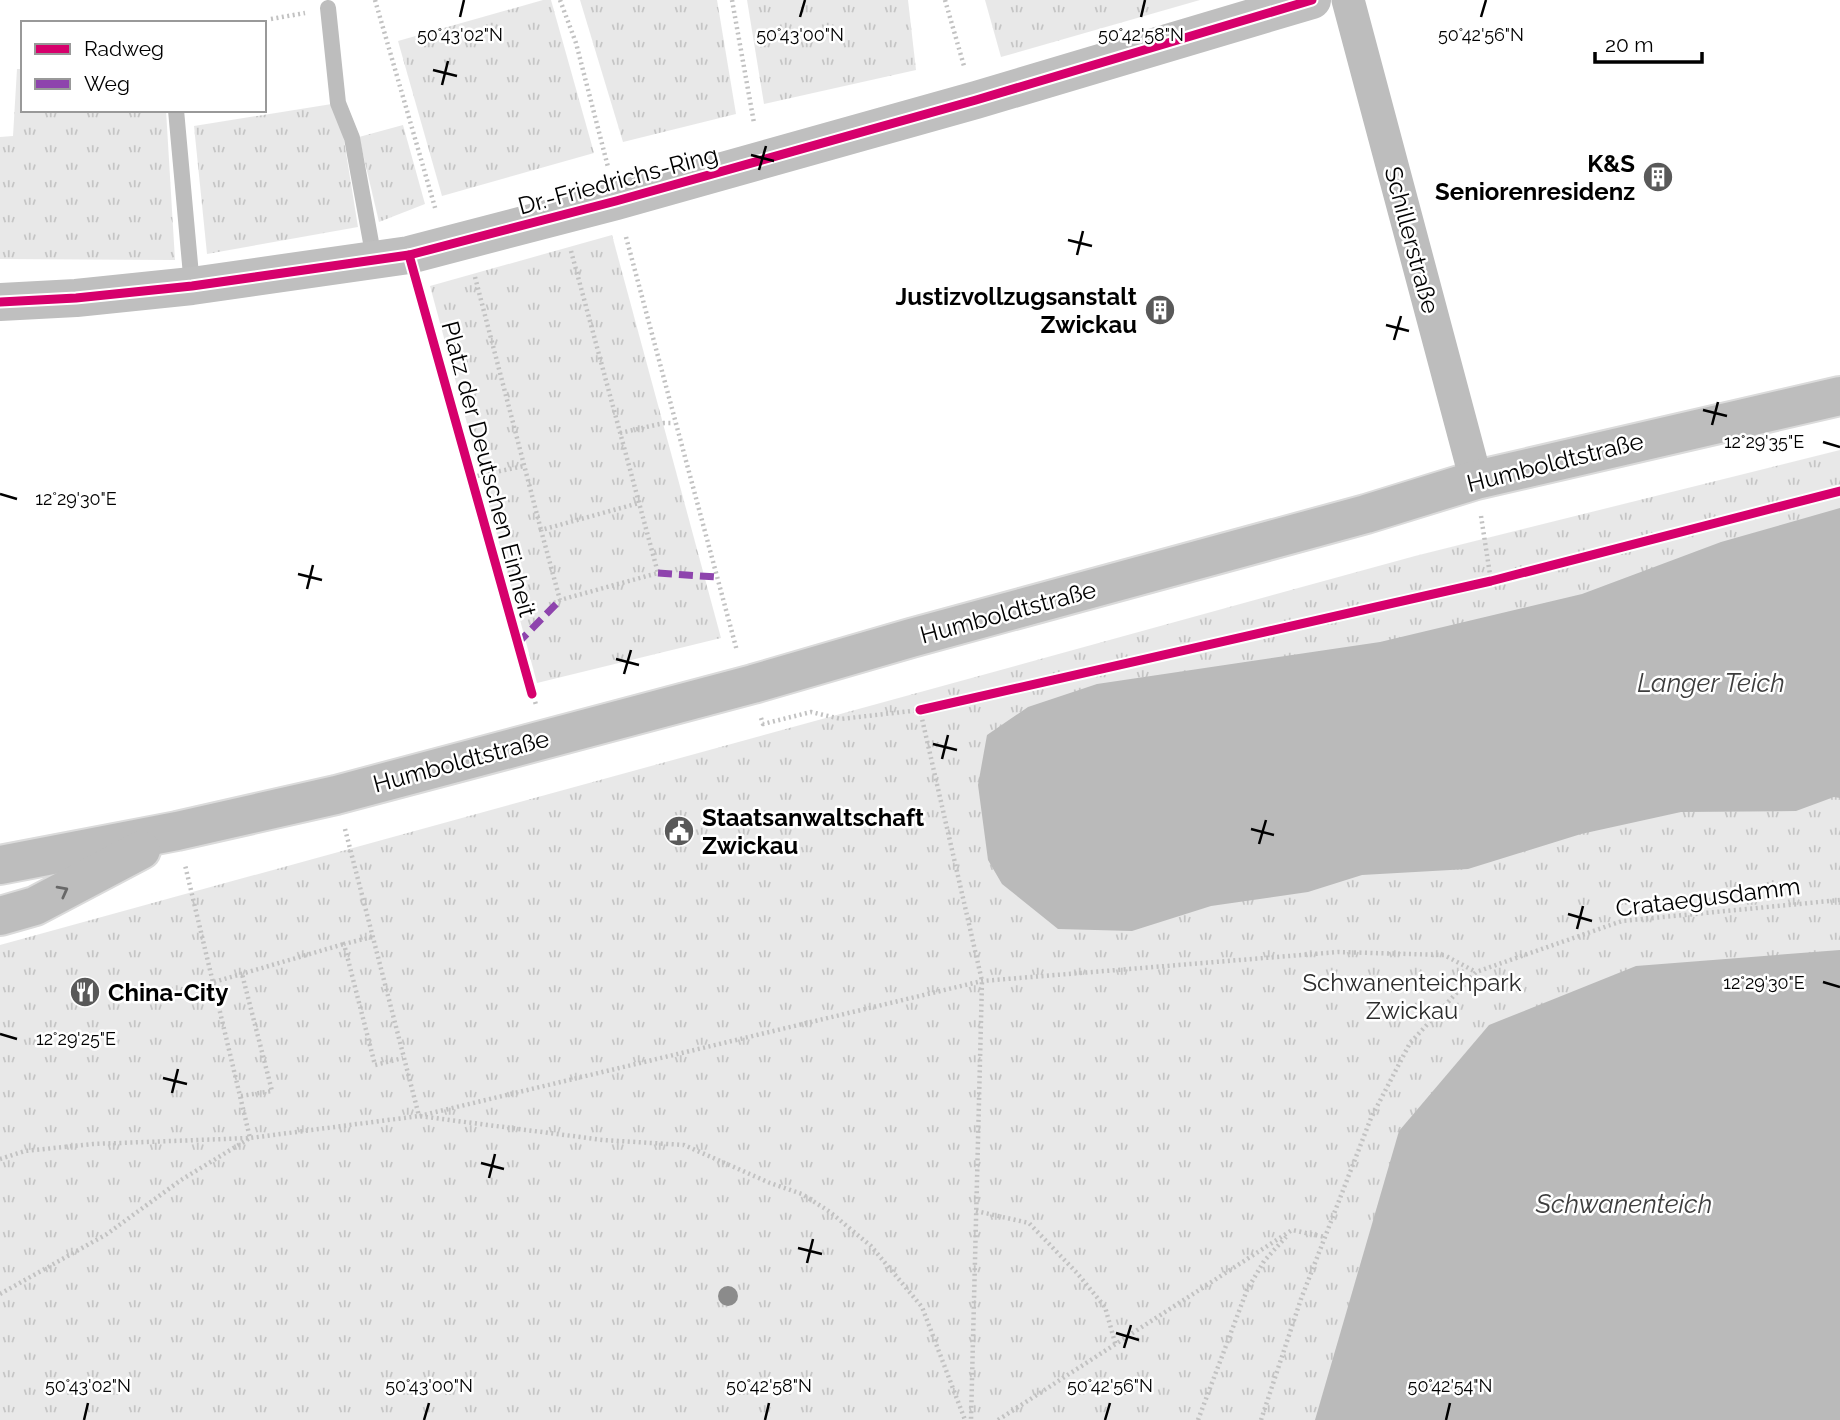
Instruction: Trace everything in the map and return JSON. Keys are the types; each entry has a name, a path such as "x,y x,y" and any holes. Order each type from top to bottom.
{"main road":[{"name":"Dr.-Friedrichs-Ring","path":"0,302 76,298 192,286 392,258 456,244 976,100 1312,0"},
{"name":"Humboldtstraße","path":"0,864 177,831 336,795 753,684 911,638 1366,514 1476,480 1840,396"},
{"name":"Humboldtstraße","path":"0,916 35,906 177,831"}],"street":[{"name":"Schillerstraße","path":"1349,0 1476,480"}],"lane":[{"path":"328,8 338,103 392,258"},
{"path":"176,112 192,286"}],"path":[{"path":"375,0 456,244 524,466 560,600 658,573 562,216"},
{"path":"561,0 576,43 674,423 735,646 753,684 763,724 811,712 841,719 934,707"},
{"path":"732,0 760,161"},
{"path":"945,0 954,38 976,100"},
{"path":"621,433 674,423"},
{"path":"472,477 524,466"},
{"path":"1476,480 1491,581"},
{"path":"541,530 639,503"},
{"path":"1477,584 1504,578"},
{"path":"920,710 982,981 971,1420"},
{"path":"336,795 419,1116"},
{"path":"177,831 250,1138"},
{"path":"214,982 372,937"},
{"path":"344,944 374,1065 403,1058"},
{"path":"0,1159 26,1152 93,1144 250,1138 419,1116 982,981 1338,952 1444,955 1476,971"},
{"path":"241,1096 272,1091 242,974"},
{"path":"419,1116 603,1140 684,1146 802,1194 830,1212 872,1246 922,1307 965,1420"},
{"path":"0,1294 107,1234 181,1180 250,1138"},
{"path":"976,1211 1030,1223 1105,1307 1116,1346"},
{"path":"1198,1420 1247,1290 1264,1261 1293,1230"},
{"path":"998,1420 1293,1230 1325,1237"}],"green space":[{"path":"551,0 594,153 442,196 398,41"},
{"path":"580,0 717,0 736,114 623,142"},
{"path":"747,0 908,0 916,70 764,104"},
{"path":"985,0 1200,0 1001,57"},
{"path":"17,69 21,69 21,112 166,112 175,260 0,259 0,137 13,136"},
{"path":"338,103 358,227 207,254 194,126"},
{"path":"403,125 425,204 379,222 359,137"},
{"path":"612,235 721,638 537,683 430,286"},
{"name":"Schwanenteichpark Zwickau","path":"1840,450 1840,1420 0,1420 0,945 1415,556"}],"water":[{"name":"Langer Teich","path":"1840,508 1840,798 1834,797 1796,811 1681,812 1581,834 1468,869 1362,875 1308,892 1211,906 1132,931 1058,929 1002,884 988,860 978,785 987,735 1028,707 1097,684 1380,642 1582,594 1721,542"},
{"name":"Schwanenteich","path":"1840,950 1840,1420 1315,1420 1399,1131 1489,1025 1636,966"}],"marked path":[{"path":"658,573 716,577"},
{"path":"517,644 560,600"}],"cycle path":[{"path":"0,302 76,298 192,286 409,255 616,201 976,100 1312,0"},
{"name":"Platz der Deutschen Einheit","path":"409,255 532,694"},
{"path":"920,710 1491,581 1840,491"}],"place":[{"name":"K&S Seniorenresidenz","path":"1658,177"},
{"name":"Justizvollzugsanstalt Zwickau","path":"1160,310"},
{"name":"Staatsanwaltschaft Zwickau","path":"679,831"},
{"name":"China-City","path":"85,992"}]}
